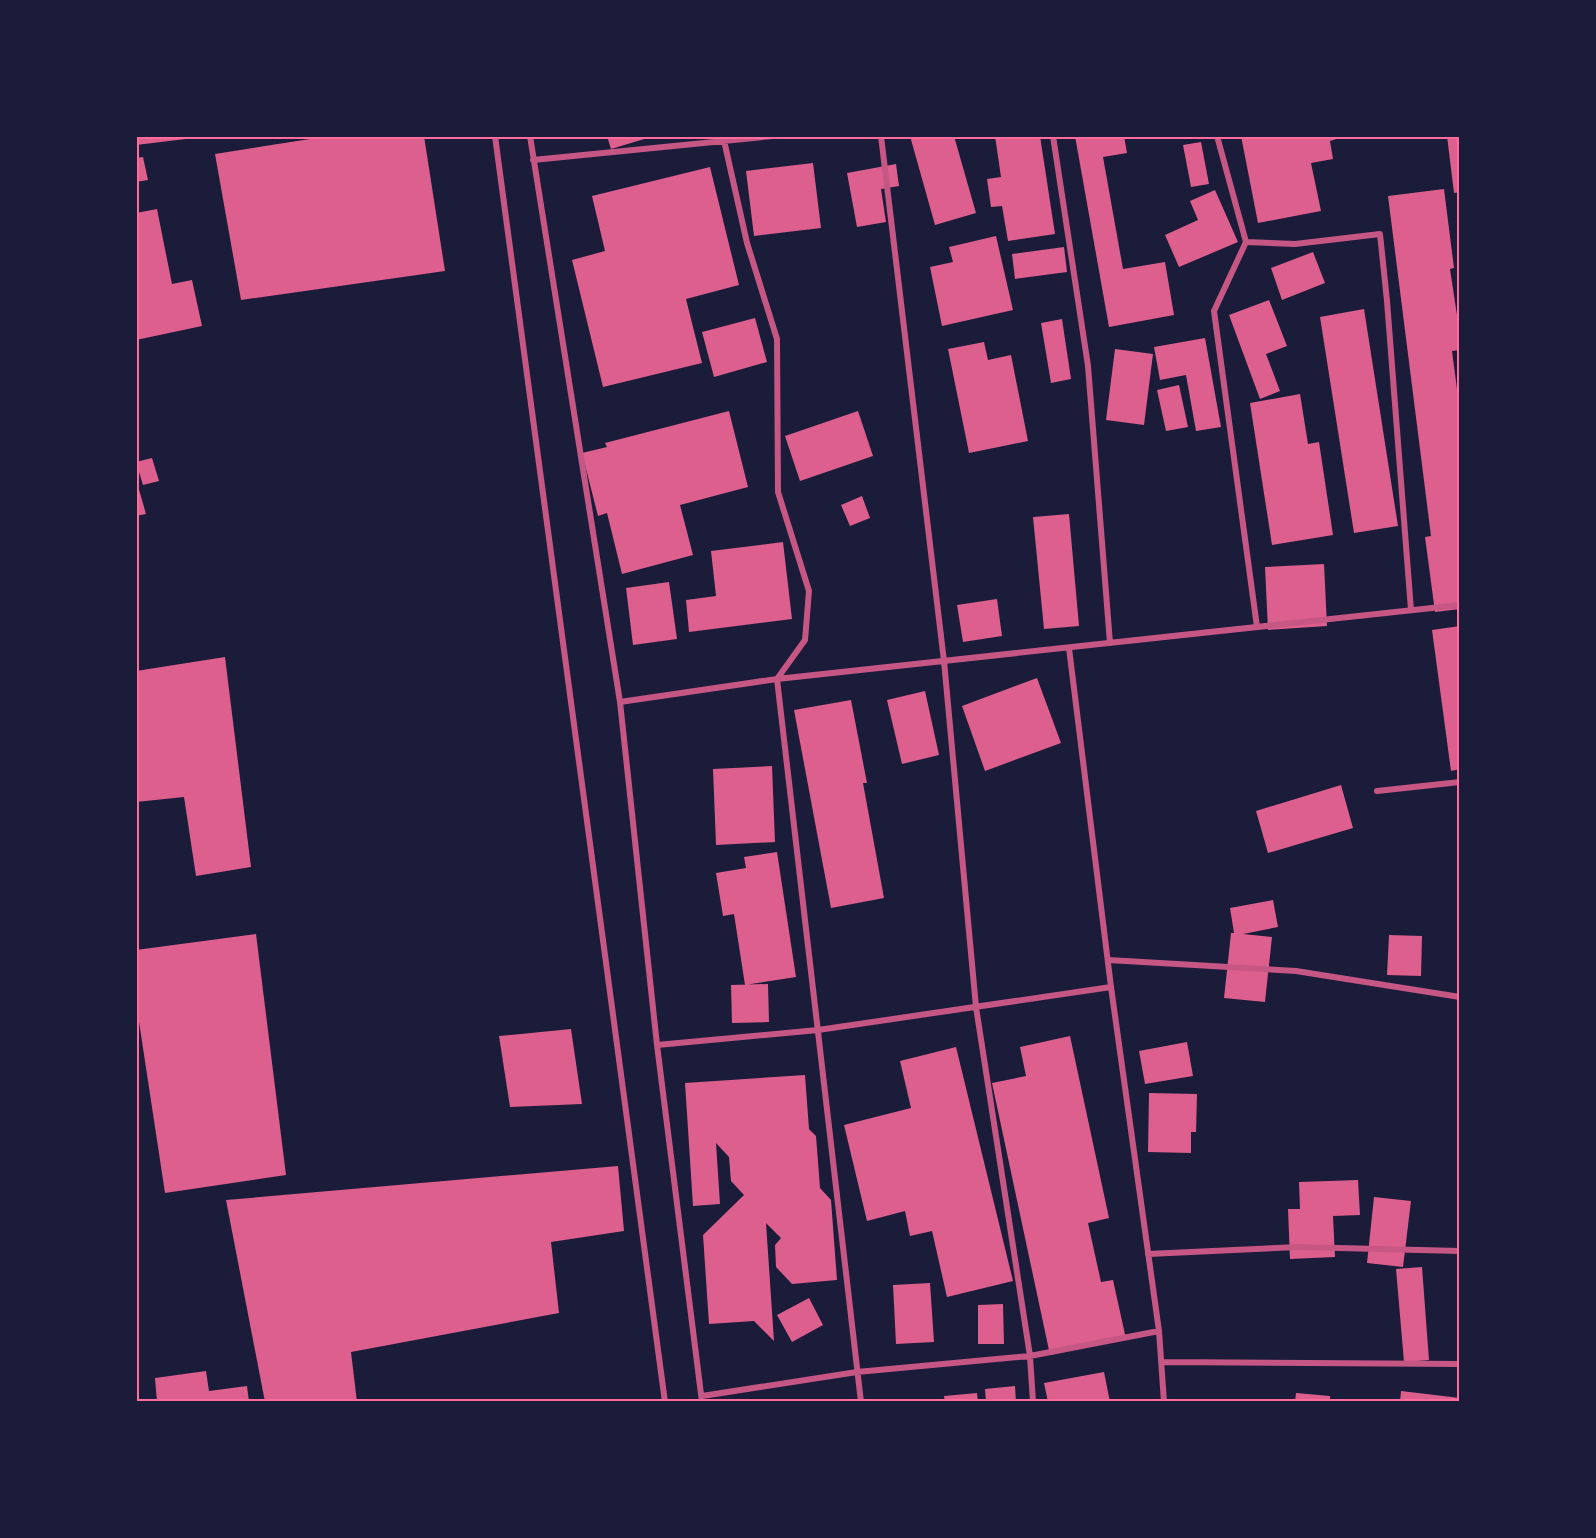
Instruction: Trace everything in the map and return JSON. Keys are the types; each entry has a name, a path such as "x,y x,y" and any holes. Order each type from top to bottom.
{"street":[{"path":"495,136 665,1401"},
{"path":"530,136 620,702 657,1045 702,1399 857,1372 1030,1356 1159,1331"},
{"path":"533,160 774,136"},
{"path":"881,136 944,661 976,1007 1030,1356 1034,1401"},
{"path":"1053,136 1088,366 1110,643"},
{"path":"1217,136 1246,242 1214,311 1257,627"},
{"path":"723,140 747,243 777,339 778,492 809,591 805,640 777,680 861,1401"},
{"path":"1246,242 1295,244 1380,234 1388,301 1411,610"},
{"path":"620,702 777,680 1460,605"},
{"path":"1069,648 1107,960 1159,1331 1164,1401"},
{"path":"1377,791 1460,782"},
{"path":"1107,960 1296,971 1460,997"},
{"path":"657,1045 818,1030 1111,987"},
{"path":"1148,1254 1298,1247 1460,1251"},
{"path":"1161,1362 1460,1364"}],"building":[{"path":"136,136 194,136 194,138 136,145"},
{"path":"329,136 424,136 445,271 241,300 215,154"},
{"path":"607,136 651,136 651,137 611,149"},
{"path":"910,136 954,136 976,213 935,225"},
{"path":"995,136 1040,136 1055,234 1008,241 1002,206 991,207 987,179 1001,177"},
{"path":"1075,136 1124,136 1127,153 1103,157 1123,269 1165,262 1174,315 1109,327"},
{"path":"1241,136 1346,136 1330,141 1333,159 1311,163 1321,211 1258,223"},
{"path":"1447,136 1460,136 1460,192 1454,193"},
{"path":"1201,142 1209,184 1191,187 1183,145"},
{"path":"143,157 148,180 136,182 136,158"},
{"path":"813,163 821,228 754,236 746,171"},
{"path":"896,164 899,186 881,189 886,222 857,227 847,173"},
{"path":"710,167 739,285 686,299 702,363 603,387 572,260 605,251 592,196"},
{"path":"1444,189 1454,268 1450,269 1460,335 1460,350 1452,351 1460,412 1460,609 1435,612 1425,537 1431,536 1388,196"},
{"path":"1215,190 1238,242 1179,267 1165,235 1198,220 1190,201"},
{"path":"157,209 172,284 192,280 202,326 136,340 136,213"},
{"path":"996,236 1013,310 942,326 930,267 953,262 949,247"},
{"path":"1064,247 1067,272 1015,279 1012,254"},
{"path":"1313,252 1325,283 1282,300 1271,268"},
{"path":"1269,300 1287,346 1266,354 1280,391 1260,399 1229,315"},
{"path":"1364,309 1398,526 1354,533 1320,317"},
{"path":"755,318 767,362 714,377 702,332"},
{"path":"1062,319 1071,379 1051,383 1041,323"},
{"path":"1205,338 1221,427 1196,431 1186,375 1160,380 1154,347"},
{"path":"984,342 988,360 1011,355 1028,441 969,453 948,349"},
{"path":"1115,349 1153,354 1144,425 1106,420"},
{"path":"1179,385 1188,427 1166,431 1157,390"},
{"path":"1300,394 1308,444 1319,442 1333,535 1272,545 1250,403"},
{"path":"729,411 748,487 680,505 693,555 622,574 607,513 598,516 582,453 607,447 605,443"},
{"path":"858,411 873,456 800,481 785,436"},
{"path":"152,458 159,481 143,485 136,462"},
{"path":"136,479 146,514 136,516"},
{"path":"862,496 870,518 850,526 841,505"},
{"path":"1069,514 1079,626 1044,629 1033,517"},
{"path":"783,542 792,619 689,632 686,600 716,596 711,551"},
{"path":"1324,564 1327,626 1268,630 1265,567"},
{"path":"669,582 677,639 633,645 626,588"},
{"path":"997,599 1002,636 963,642 957,605"},
{"path":"1460,626 1460,769 1451,771 1432,630"},
{"path":"225,657 251,867 196,876 184,797 136,802 136,671"},
{"path":"1037,678 1061,743 985,771 962,706"},
{"path":"925,691 939,755 902,764 887,700"},
{"path":"851,700 867,783 863,783 884,898 831,908 794,710"},
{"path":"772,766 775,842 716,845 713,769"},
{"path":"1341,785 1353,828 1268,853 1256,811"},
{"path":"777,852 796,977 745,985 734,914 723,916 716,873 746,868 744,857"},
{"path":"1273,900 1278,927 1243,934 1272,937 1265,1002 1224,998 1231,933 1234,933 1230,908"},
{"path":"256,934 286,1175 165,1193 136,1002 136,950"},
{"path":"1389,935 1422,936 1421,976 1387,975"},
{"path":"768,984 769,1022 732,1023 731,985"},
{"path":"571,1029 582,1104 510,1107 499,1036"},
{"path":"1070,1036 1109,1218 1088,1223 1101,1282 1113,1280 1126,1339 1050,1355 992,1083 1026,1076 1020,1047"},
{"path":"1187,1042 1193,1076 1145,1084 1139,1051"},
{"path":"956,1047 1013,1281 947,1297 932,1231 910,1236 905,1211 867,1221 844,1125 911,1108 900,1061"},
{"path":"805,1075 809,1129 816,1136 820,1188 831,1200 837,1280 792,1284 776,1267 775,1245 781,1238 766,1223 774,1341 754,1321 709,1324 703,1235 744,1195 731,1181 729,1157 716,1143 720,1204 693,1206 685,1083"},
{"path":"1149,1093 1197,1094 1196,1132 1191,1132 1191,1153 1148,1152"},
{"path":"618,1166 624,1231 551,1242 559,1313 351,1352 357,1402 265,1402 226,1200"},
{"path":"1358,1180 1360,1215 1333,1216 1335,1257 1290,1259 1288,1209 1300,1209 1299,1182"},
{"path":"1374,1197 1411,1201 1403,1267 1367,1263"},
{"path":"1422,1267 1429,1360 1404,1362 1396,1269"},
{"path":"930,1283 934,1342 896,1344 893,1285"},
{"path":"809,1298 823,1325 792,1342 777,1315"},
{"path":"1003,1304 1004,1344 978,1344 978,1305"},
{"path":"206,1371 209,1391 247,1386 249,1402 157,1402 155,1378"},
{"path":"1104,1372 1110,1402 1048,1402 1044,1383"},
{"path":"1015,1386 1016,1402 986,1402 985,1389"},
{"path":"1401,1391 1460,1398 1460,1402 1400,1402"},
{"path":"977,1393 978,1402 945,1402 944,1396"},
{"path":"1296,1393 1330,1396 1330,1402 1295,1402"}]}
